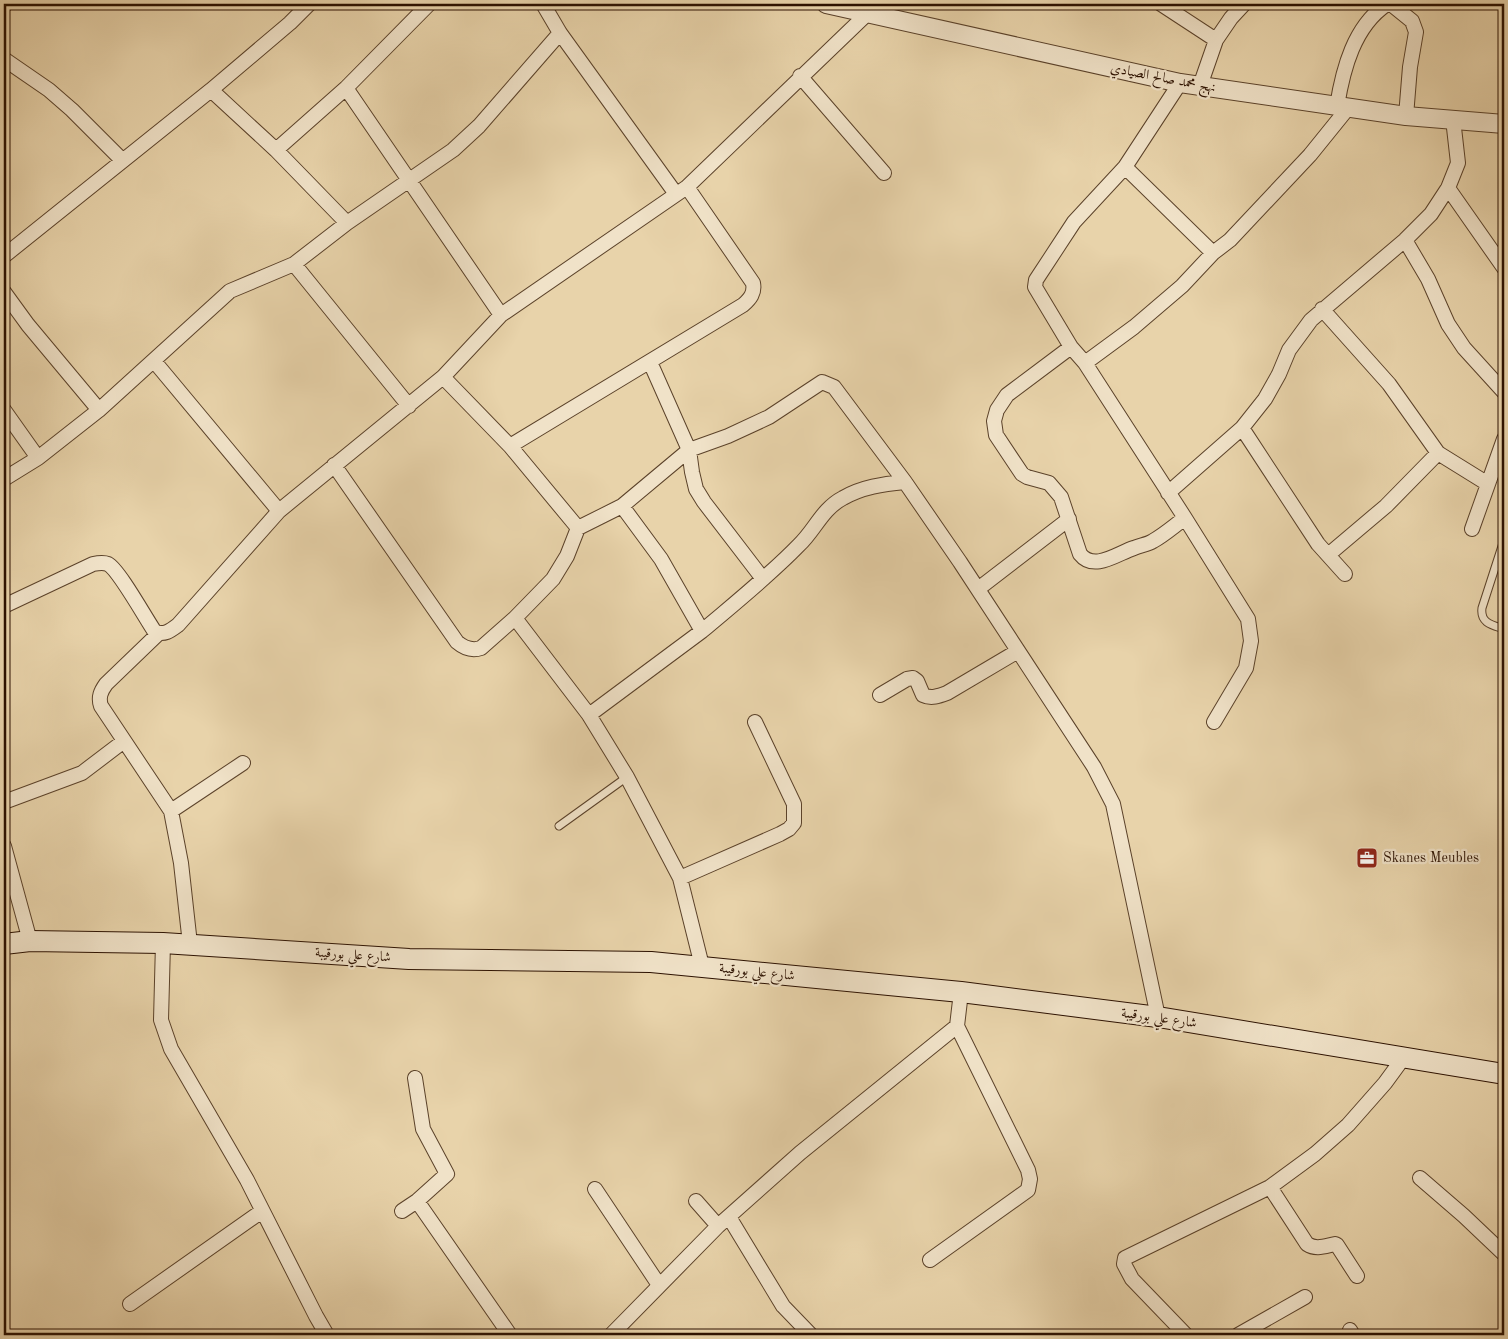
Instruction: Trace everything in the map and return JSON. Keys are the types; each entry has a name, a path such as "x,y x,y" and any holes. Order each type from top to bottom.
{"main road":[{"name":"شارع علي بورقيبة","path":"4,944 30,941 163,943 409,959 651,962 702,966 961,992 1158,1017 1504,1074"}],"street":[{"path":"4,256 210,90 290,23 309,4"},
{"path":"276,150 346,88 429,4"},
{"path":"510,446 743,305 750,298 754,288 753,283 560,32 543,4"},
{"name":"نهج محمد صالح الصيادي","path":"826,4 869,12 1180,83 1406,116 1504,124"},
{"path":"1161,4 1216,40"},
{"path":"1200,86 1216,40 1231,18 1244,4"},
{"path":"1085,364 1134,327 1182,286 1213,252 1230,240 1310,155 1342,107 1341,82 1347,61 1359,36 1372,18 1389,4 1412,21 1416,32 1410,67 1406,116"},
{"path":"4,606 93,564 102,563 109,565 118,574 155,632 168,633 178,625 279,511 444,377 501,315 682,190 869,12"},
{"path":"4,479 38,458 99,410 230,291 294,264 347,223 453,150 478,126 560,32"},
{"path":"4,59 49,90 122,160"},
{"path":"800,76 884,173"},
{"path":"1180,83 1125,167 1074,222 1036,280 1035,287 1072,347 1185,518 1248,620 1250,632 1249,656 1246,668 1214,722"},
{"path":"346,88 501,315"},
{"path":"210,90 276,150 347,223"},
{"path":"1168,493 1242,428 1265,399 1279,374 1289,350 1322,310 1405,240 1431,214 1448,188 1458,163 1453,119"},
{"path":"1125,167 1213,252"},
{"path":"1448,188 1504,268"},
{"path":"1405,240 1428,279 1448,324 1464,348 1504,392"},
{"path":"294,264 409,406"},
{"path":"4,292 28,325 99,410"},
{"path":"1322,310 1389,384 1438,453 1488,484"},
{"path":"1072,347 1007,395 997,410 994,421 996,435 1022,474 1027,477 1044,480 1056,489 1062,497 1080,554 1084,560 1100,562 1134,547 1147,544 1185,518"},
{"path":"154,360 279,511"},
{"path":"650,362 689,450 696,489 763,580"},
{"path":"444,377 510,446 578,528"},
{"path":"334,466 448,629 462,646 476,650 481,648 516,618 553,579 567,556 578,528 622,506 689,450 728,436 769,416 822,382 834,387 905,482 978,589 1094,767 1113,804 1158,1017"},
{"path":"4,410 38,458"},
{"path":"1242,428 1318,544 1345,574"},
{"path":"1472,529 1504,439"},
{"path":"1328,555 1386,506 1438,453"},
{"path":"589,715 702,631 763,580 804,540 823,514 842,498 881,484 905,482"},
{"path":"622,506 661,560 702,631"},
{"path":"978,589 1070,519"},
{"path":"516,618 589,715 627,777 680,878 702,966"},
{"path":"159,633 106,684 100,695 101,706 171,812 181,863 190,944"},
{"path":"880,695 907,679 913,678 918,681 923,695 930,697 939,696 1018,651"},
{"path":"680,878 780,834 790,829 794,822 794,804 755,722"},
{"path":"4,802 82,773 124,742"},
{"path":"171,812 244,763"},
{"path":"4,846 30,941"},
{"path":"163,943 161,1014 170,1049 247,1180 327,1335"},
{"path":"930,1260 1028,1190 1030,1182 1028,1170 957,1026 961,992"},
{"path":"611,1335 718,1226 800,1152 957,1026"},
{"path":"1186,1335 1132,1279 1124,1264 1125,1258 1270,1187 1322,1149 1348,1125 1385,1083 1404,1057"},
{"path":"402,1211 418,1201 447,1174 423,1129 415,1078"},
{"path":"1420,1178 1504,1254"},
{"path":"1270,1187 1307,1244 1317,1248 1337,1245 1356,1276"},
{"path":"595,1189 659,1285"},
{"path":"418,1201 510,1335"},
{"path":"696,1201 718,1226"},
{"path":"130,1304 262,1211"},
{"path":"729,1217 783,1306 811,1335"},
{"path":"1238,1335 1305,1297"}],"lane":[{"path":"1504,540 1481,614 1482,619 1488,624 1504,629"},
{"path":"559,826 627,777"}],"place":[{"name":"Skanes Meubles","path":"1367,858"}]}
